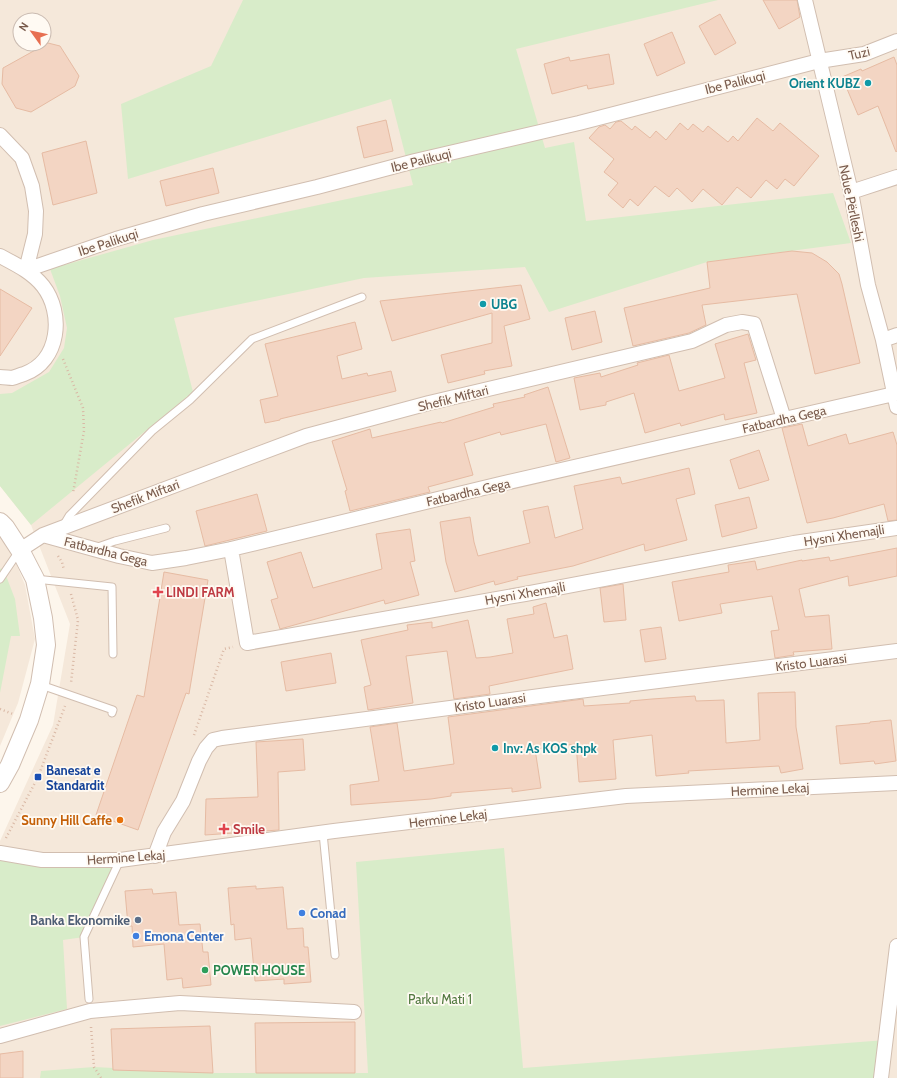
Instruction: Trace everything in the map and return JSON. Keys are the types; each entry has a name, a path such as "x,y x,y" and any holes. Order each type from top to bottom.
{"street":[{"name":"Ndue Përlleshi","path":"805,0 851,192 868,285 883,340 896,400"},
{"name":"Tuzi","path":"820,61 864,54 897,41"},
{"name":"Ibe Palikuqi","path":"26,270 116,239 203,214 317,187 415,161 579,123 820,61"},
{"path":"0,135 22,158 32,186 36,211 35,234 26,270"},
{"path":"851,192 897,177"},
{"path":"0,256 26,270 42,285 51,298 56,311 57,328 55,340 45,360 32,371 13,378 0,377"},
{"name":"Shefik Miftari","path":"20,550 42,535 66,522 306,436 437,401 692,341 726,324 742,322 754,324 784,419"},
{"path":"883,340 897,335"},
{"name":"Fatbardha Gega","path":"42,535 92,549 152,563 186,558 231,549 500,484 784,419 896,400"},
{"path":"0,522 20,550 36,580 46,645 40,684 29,720 10,765 0,783"},
{"name":"Hysni Xhemajli","path":"248,643 794,543 897,528"},
{"path":"231,549 248,643"},
{"name":"Kristo Luarasi","path":"155,856 164,832 183,801 199,760 213,740 547,695 897,651"},
{"name":"Hermine Lekaj","path":"0,853 42,860 120,860 323,833 626,796 897,783"},
{"path":"881,1078 893,1009 897,946"},
{"path":"0,1036 89,1005 180,1003 354,1012"}],"lane":[{"name":"Shefik Miftari","path":"66,522 152,431 190,400 252,339 362,297"},
{"path":"92,549 115,541 166,528"},
{"path":"0,579 20,550"},
{"path":"36,580 112,587 113,654"},
{"path":"40,684 113,710 112,713"},
{"path":"323,833 334,955"},
{"path":"89,1005 84,937 120,860"}],"path":[{"path":"55,340 83,408 84,431 66,522"},
{"path":"194,737 224,649 248,643"},
{"path":"89,1005 94,1067 101,1078"}],"shaded area":[{"path":"0,0 897,0 897,1078 0,1078 0,841 53,725 70,624 31,525 0,486"},
{"path":"0,536 8,544 25,585 35,639 18,703 0,746"}],"green space":[{"path":"243,0 718,0 516,49 545,148 574,142 586,221 833,193 851,243 707,262 549,312 525,267 364,278 174,318 193,392 31,525 0,486 0,394 12,393 49,372 64,348 67,328 60,296 50,269 153,240 413,185 391,99 128,179 121,104 211,66"},
{"path":"3,568 15,599 20,636 11,636 0,693 0,569"},
{"name":"Parku Mati 1","path":"504,848 523,1068 886,1040 874,1078 40,1078 41,1071 94,1067 213,1073 368,1073 356,862"},
{"path":"0,853 120,860 84,937 63,940 67,1009 0,1026"}],"building":[{"path":"763,0 797,0 800,17 779,29"},
{"path":"720,14 736,43 715,55 699,26"},
{"path":"672,32 685,63 657,76 644,44"},
{"path":"52,44 60,46 79,76 75,86 31,112 16,108 2,84 3,68 32,52 52,52"},
{"path":"609,54 614,84 588,89 587,85 552,94 544,64 569,57 570,61"},
{"name":"Orient KUBZ","path":"894,57 897,65 896,152 878,106 858,115 842,77 861,69 862,71"},
{"path":"757,118 773,131 780,123 819,156 794,186 785,179 777,189 766,180 751,198 737,187 722,205 703,189 692,202 677,188 669,197 655,186 638,206 630,199 623,208 608,195 618,183 604,172 614,159 589,138 599,127 605,125 610,129 616,122 621,121 632,130 635,126 650,138 656,131 666,140 680,123 688,130 693,124 703,132 708,126 728,142 733,136 738,141"},
{"path":"386,120 393,151 364,158 357,127"},
{"path":"86,141 97,193 53,205 42,153"},
{"path":"213,168 219,193 166,206 160,181"},
{"path":"792,251 812,253 827,262 839,274 860,363 815,374 797,294 702,305 706,325 689,333 633,346 624,308 710,288 707,262"},
{"path":"521,285 530,319 504,326 512,366 484,371 485,374 448,383 441,355 492,343 492,313 392,341 380,301"},
{"path":"0,289 32,308 0,356"},
{"path":"595,311 602,342 572,350 565,318"},
{"path":"355,322 362,349 337,356 342,379 367,373 368,376 391,371 396,391 265,423 260,400 278,396 265,344"},
{"path":"748,334 756,360 744,363 757,413 725,420 724,414 681,426 680,423 645,433 634,393 606,402 606,405 580,410 574,378 600,373 601,377 638,365 637,363 669,355 679,391 725,378 715,344"},
{"path":"548,387 570,458 556,462 546,424 501,435 500,432 464,443 473,475 428,487 430,492 350,511 345,491 347,490 332,441 370,429 372,438 442,423 494,407 493,404 525,397 524,395"},
{"path":"802,424 808,446 846,434 849,444 893,432 897,445 897,520 888,521 884,504 833,518 807,523 782,428"},
{"path":"759,450 769,480 739,489 730,460"},
{"path":"689,468 695,494 676,499 687,540 645,551 644,544 573,566 517,577 518,579 495,585 494,581 455,592 446,562 440,522 470,517 478,556 530,543 523,511 548,506 555,538 583,529 574,486 620,477 622,484"},
{"path":"257,494 267,531 205,546 196,511"},
{"path":"749,497 757,528 722,537 715,505"},
{"path":"410,529 415,561 410,562 419,595 385,604 384,600 280,629 271,600 278,598 267,562 301,552 313,588 382,569 376,534"},
{"path":"897,548 897,576 849,586 848,576 799,589 805,617 829,615 832,649 793,652 794,655 775,658 771,631 779,630 772,596 720,604 722,613 679,621 672,582 729,572 728,565 755,561 757,570 802,560 829,557 830,561"},
{"path":"164,572 208,580 189,694 186,693 138,830 96,815 137,695 144,697"},
{"path":"623,584 626,620 604,622 600,588"},
{"path":"546,603 554,638 567,635 573,669 489,686 490,694 454,699 447,651 406,656 413,703 368,710 364,687 371,685 361,640 408,630 407,625 432,622 432,628 468,620 476,658 513,653 507,619 534,614 533,607"},
{"path":"661,627 666,659 645,662 640,630"},
{"path":"331,653 336,683 286,691 281,662"},
{"path":"795,692 796,727 803,769 781,773 779,766 688,771 689,773 656,776 652,735 613,740 616,779 579,782 576,744 535,749 541,788 512,792 512,788 451,793 451,796 431,799 351,805 350,785 379,781 370,727 397,723 404,771 454,764 448,717 583,699 584,706 695,696 696,701 724,700 726,743 760,740 758,693"},
{"path":"891,720 896,761 875,764 874,761 840,764 836,726"},
{"path":"303,739 305,770 278,772 279,830 205,835 206,799 258,797 256,742"},
{"path":"256,886 256,889 283,887 287,929 303,928 304,947 308,947 311,982 284,984 284,979 255,981 251,938 235,940 234,924 231,925 228,888"},
{"path":"152,889 153,894 176,892 179,925 200,924 203,952 208,952 211,985 183,988 182,978 167,980 164,944 133,947 132,926 128,926 125,891"},
{"path":"355,1022 355,1073 256,1073 255,1023"},
{"path":"210,1026 213,1073 113,1070 111,1029"},
{"path":"23,1051 23,1078 0,1078 0,1054"}],"place":[{"name":"Orient KUBZ","path":"868,83"},
{"name":"UBG","path":"483,304"},
{"name":"LINDI FARM","path":"158,592"},
{"name":"Inv: As KOS shpk","path":"495,748"},
{"name":"Banesat e Standardit","path":"38,777"},
{"name":"Sunny Hill Caffe","path":"120,820"},
{"name":"Smile","path":"224,829"},
{"name":"Conad","path":"302,913"},
{"name":"Banka Ekonomike","path":"138,920"},
{"name":"Emona Center","path":"136,936"},
{"name":"POWER HOUSE","path":"205,970"}]}
